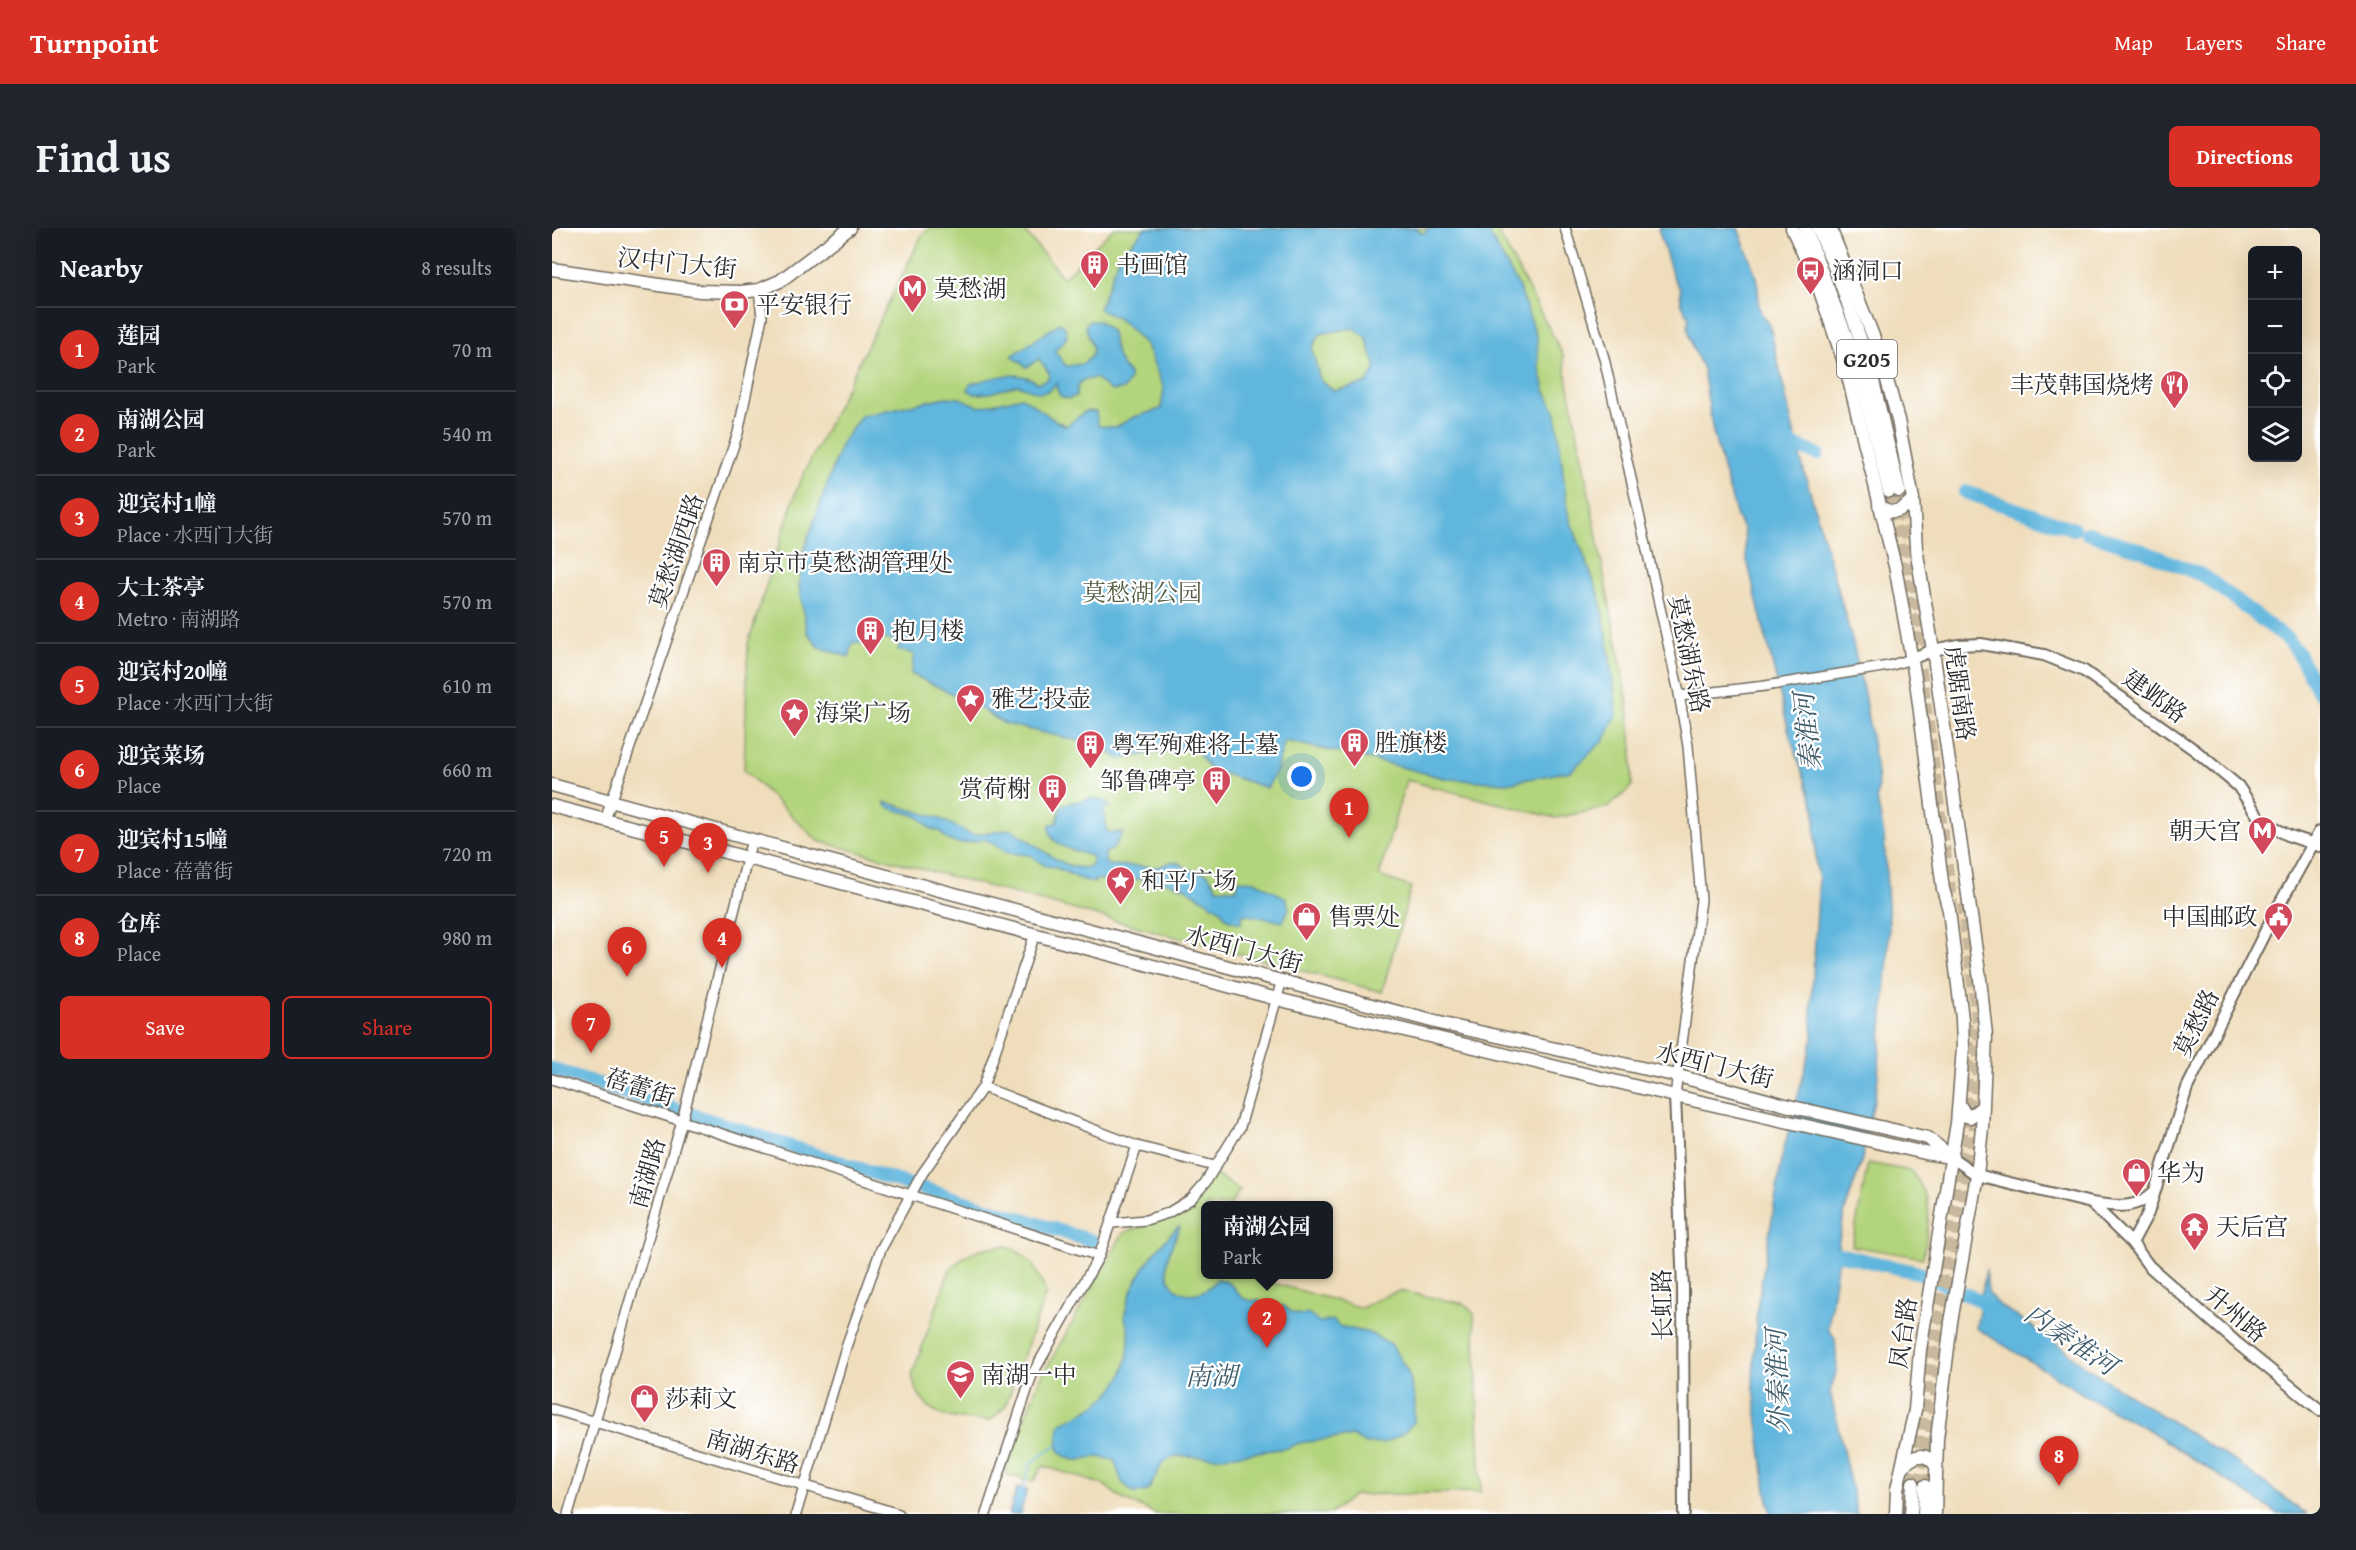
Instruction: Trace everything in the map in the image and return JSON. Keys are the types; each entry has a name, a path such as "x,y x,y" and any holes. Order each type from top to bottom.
{"main road":[{"name":"汉中门大街","path":"552,268 700,291 759,290 780,281 850,228"},
{"name":"虎踞南路","path":"1792,228 1820,291 1846,368 1895,566 1911,658 1944,890 1949,910 1962,1019 1963,1048 1959,1104 1951,1157"},
{"name":"虎踞南路","path":"1815,230 1879,351 1898,420 1913,499 1916,548 1933,650 1986,1035 1977,1175"},
{"name":"G205","path":"1815,230 1840,281 1869,364 1894,491"},
{"path":"1879,505 1885,511 1896,512 1905,508 1913,499"},
{"name":"建邺路","path":"1911,658 1933,650 1958,645 1981,644 2044,656 2084,671 2196,751 2238,786 2262,822 2290,836 2317,844"},
{"name":"水西门大街","path":"552,785 1443,1024 1678,1076 1793,1107 1928,1138 1951,1157"},
{"name":"水西门大街","path":"552,806 1277,999 1675,1096 1951,1157"},
{"name":"莫愁路","path":"2133,1244 2148,1213 2187,1088 2273,916 2317,844 2320,831"},
{"name":"长虹路","path":"1675,1096 1683,1288 1684,1514"},
{"path":"1959,1104 1966,1116 1970,1117 1983,1106"},
{"path":"1951,1157 1977,1175 2091,1203 2135,1205 2146,1200 2155,1191"},
{"name":"凤台路","path":"1896,1514 1901,1468 1915,1410 1925,1318 1951,1157"},
{"name":"凤台路","path":"1935,1514 1936,1439 1951,1322 1977,1175"},
{"path":"2091,1203 2133,1244"},
{"name":"升州路","path":"2133,1244 2149,1266 2238,1344 2320,1410"},
{"path":"1901,1468 1911,1457 1919,1455 1932,1460 1936,1466"},
{"path":"1911,1514 1919,1484 1924,1514"}],"street":[{"name":"莫愁湖东路","path":"1565,228 1604,358 1680,696 1688,746 1701,900 1675,1096"},
{"name":"莫愁湖西路","path":"605,820 738,433 762,317 759,290"},
{"path":"1680,696 1765,686 1889,666 1911,658"},
{"name":"南湖路","path":"568,1514 596,1424 682,1121 752,839"},
{"path":"796,1514 847,1344 881,1249 922,1174 983,1087 1035,934"},
{"path":"1112,1223 1146,1220 1168,1213 1191,1199 1205,1183 1240,1127 1282,980"},
{"name":"蓓蕾街","path":"552,1079 1099,1256"},
{"path":"983,1087 1137,1146 1214,1166"},
{"path":"986,1514 1032,1375 1099,1256 1137,1146"},
{"name":"南湖东路","path":"552,1409 899,1514"}],"green space":[{"name":"莫愁湖公园","path":"930,228 1022,228 1063,278 1114,228 1496,228 1563,355 1627,698 1632,747 1632,786 1609,807 1556,818 1406,780 1379,876 1411,887 1382,992 818,841 744,770 748,644 797,488 923,233"},
{"path":"1868,1163 1911,1171 1919,1182 1929,1213 1923,1258 1852,1246"},
{"path":"1214,1174 1240,1190 1233,1201 1201,1201 1201,1279 1260,1279 1362,1308 1379,1298 1399,1291 1465,1304 1474,1314 1481,1492 1354,1495 1330,1514 1156,1514 1121,1498 1104,1485 1043,1466 1033,1482 1005,1474 1039,1381 1123,1233 1172,1215"},
{"path":"1006,1246 1022,1254 1032,1264 1046,1293 1005,1407 991,1420 964,1419 941,1414 931,1409 923,1401 916,1390 912,1375 950,1269 975,1251"}],"water":[{"name":"莫愁湖公园","path":"1145,228 1417,228 1422,234 1429,228 1486,228 1519,287 1537,338 1539,365 1545,390 1556,413 1568,514 1599,595 1617,714 1605,739 1571,771 1507,783 1448,779 1285,741 1276,771 1267,788 1210,769 1196,750 1168,750 1120,759 1097,745 1005,724 970,702 911,674 914,654 898,650 900,642 867,635 864,644 853,642 849,657 819,647 807,632 799,587 803,553 842,442 861,416 946,397 960,398 980,407 1022,397 1066,426 1086,411 1096,412 1098,426 1116,427 1134,417 1161,409 1164,389 1146,345 1122,321 1099,309 1119,257","holes":["1353,328 1366,337 1376,368 1367,383 1334,391 1320,380 1312,349 1320,334"]},
{"path":"1658,228 1738,228 1755,274 1760,310 1769,323 1797,446 1853,643 1878,779 1877,799 1884,835 1889,923 1877,1086 1861,1163 1845,1211 1836,1254 1840,1254 1828,1329 1835,1338 1837,1370 1830,1391 1857,1514 1771,1514 1766,1490 1753,1380 1757,1309 1783,1152 1813,1038 1811,1007 1819,879 1816,865 1815,809 1790,736 1746,556 1744,531 1737,517 1713,433 1703,369 1693,348 1688,329 1689,317 1681,303 1680,289 1673,277"},
{"path":"1089,321 1099,321 1112,332 1117,355 1129,374 1129,381 1124,389 1111,391 1095,378 1083,380 1078,385 1076,396 1068,399 1060,396 1056,387 1058,382 1048,391 1040,393 1018,385 990,393 975,394 968,390 970,384 1005,376 1023,376 1038,383 1048,379 1049,373 1039,359 1027,367 1012,356 1060,323 1065,327 1067,337 1055,351 1066,366 1083,364 1092,356 1093,348 1085,326"},
{"path":"1091,798 1105,802 1111,808 1106,807 1104,811 1107,831 1123,832 1113,849 1105,853 1105,863 1159,867 1171,862 1179,863 1187,869 1208,874 1217,888 1237,889 1238,880 1255,881 1286,898 1289,908 1283,922 1243,914 1241,923 1227,919 1221,910 1184,887 1163,881 1095,880 1094,883 1055,867 1045,866 1030,855 1008,853 985,839 955,843 917,816 885,805 885,802 939,818 972,835 1011,829 1061,862 1082,868 1092,866 1092,856 1057,842 1052,838 1050,824 1057,823 1061,806"},
{"name":"南湖","path":"1180,1227 1169,1252 1167,1268 1173,1286 1179,1291 1194,1294 1203,1291 1217,1279 1225,1281 1245,1299 1258,1300 1269,1307 1284,1306 1293,1313 1301,1315 1308,1313 1319,1322 1333,1320 1339,1326 1369,1333 1391,1344 1409,1374 1415,1401 1414,1422 1404,1433 1385,1443 1366,1444 1352,1436 1299,1443 1288,1448 1219,1457 1175,1456 1163,1462 1148,1491 1134,1493 1122,1482 1114,1460 1095,1457 1076,1460 1063,1455 1057,1441 1061,1423 1102,1401 1119,1381 1128,1353 1129,1335 1125,1313 1128,1301 1145,1266"},
{"path":"1986,1269 1988,1291 1995,1302 2051,1339 2087,1368 2237,1463 2307,1514 2278,1514 2149,1430 2098,1403 1976,1328"},
{"path":"1017,1488 1027,1490 1020,1514 1009,1514"}],"waterway":[{"path":"1780,440 1817,454"},
{"path":"1965,492 2074,529"},
{"path":"2087,533 2138,549 2204,576 2287,639 2298,653 2320,694"},
{"path":"552,1069 678,1110"},
{"path":"690,1114 910,1185"},
{"path":"921,1188 1092,1241"},
{"name":"内秦淮河","path":"1820,1250 1920,1273 1981,1301 1993,1315"},
{"path":"1022,1491 1031,1463 1056,1445"}],"tunnel":[{"path":"1889,491 1922,678 1952,905"},
{"path":"1899,491 1928,658"},
{"path":"1925,1486 1945,1320 1973,1140 1980,1041 1963,904"},
{"path":"1913,1483 1962,1133 1969,1045 1967,1024"}],"place":[{"name":"书画馆","path":"1095,290"},
{"name":"涵洞口","path":"1811,296"},
{"name":"莫愁湖","path":"913,314"},
{"name":"平安银行","path":"735,330"},
{"name":"丰茂韩国烧烤","path":"2175,410"},
{"name":"南京市莫愁湖管理处","path":"716,588"},
{"name":"抱月楼","path":"871,656"},
{"name":"雅艺·投壶","path":"970,724"},
{"name":"海棠广场","path":"794,738"},
{"name":"胜旗楼","path":"1354,768"},
{"name":"粤军殉难将士墓","path":"1090,770"},
{"name":"邹鲁碑亭","path":"1217,806"},
{"name":"赏荷榭","path":"1052,814"},
{"name":"莲园","path":"1349,838"},
{"name":"朝天宫","path":"2262,856"},
{"name":"迎宾村20幢","path":"664,867"},
{"name":"迎宾村1幢","path":"708,873"},
{"name":"和平广场","path":"1120,906"},
{"name":"售票处","path":"1307,942"},
{"name":"中国邮政","path":"2279,942"},
{"name":"大士茶亭","path":"722,968"},
{"name":"迎宾菜场","path":"627,977"},
{"name":"迎宾村15幢","path":"591,1053"},
{"name":"华为","path":"2136,1198"},
{"name":"天后宫","path":"2195,1252"},
{"name":"南湖公园","path":"1267,1348"},
{"name":"南湖一中","path":"960,1400"},
{"name":"莎莉文","path":"644,1424"},
{"name":"仓库","path":"2059,1486"}],"water label":[{"name":"秦淮河","path":"1807,732"},
{"name":"外秦淮河","path":"1777,1381"}]}
